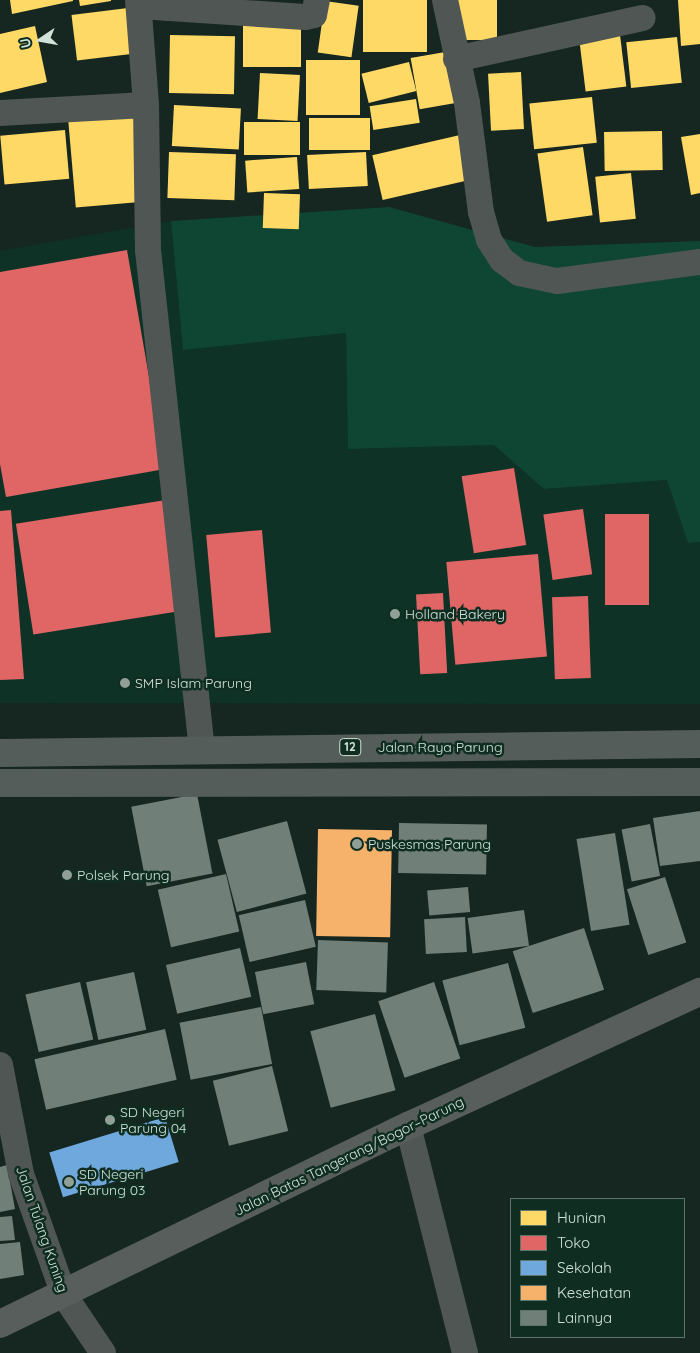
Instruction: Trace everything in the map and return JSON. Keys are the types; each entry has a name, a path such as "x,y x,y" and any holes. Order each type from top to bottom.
{"highway":[{"name":"Jalan Raya Parung","path":"0,753 297,747 700,744"},
{"path":"297,747 297,780"},
{"path":"0,783 297,780 700,782"}],"main road":[{"name":"Jalan Batas Tangerang/Bogor–Parung","path":"0,1324 64,1295 408,1126 700,992"}],"street":[{"path":"202,750 148,250 146,105 139,3 305,17 314,15 317,0"},
{"path":"445,0 456,59 467,103 481,212 489,240 502,260 519,272 557,281 700,262"},
{"path":"456,59 643,18"},
{"path":"0,113 146,105"},
{"name":"Jalan Tulang Kuning","path":"0,1065 21,1174 64,1295 103,1353"},
{"path":"408,1126 465,1353"}],"shaded area":[{"path":"389,207 535,247 700,241 700,542 688,543 667,480 544,489 494,445 348,449 346,333 183,350 171,221"},
{"path":"171,221 183,350 346,333 348,449 494,445 545,489 667,480 688,543 700,542 700,704 0,703 0,251"}],"building: Hunian":[{"path":"10,0 73,0 73,1 12,14"},
{"path":"79,0 111,0 111,1 80,6"},
{"path":"363,0 427,0 427,52 363,52"},
{"path":"453,0 497,0 497,40 453,40"},
{"path":"678,0 700,0 700,44 681,46"},
{"path":"325,1 359,6 351,57 318,52"},
{"path":"136,7 142,53 77,61 71,15"},
{"path":"243,22 301,22 301,67 243,67"},
{"path":"35,26 47,82 0,93 0,34"},
{"path":"170,35 235,36 234,94 169,93"},
{"path":"620,35 626,87 586,92 579,40"},
{"path":"677,37 682,83 631,88 626,42"},
{"path":"451,51 460,102 420,109 411,58"},
{"path":"306,60 360,60 360,115 306,115"},
{"path":"409,62 416,91 369,103 361,74"},
{"path":"521,72 524,129 491,131 488,74"},
{"path":"260,73 300,75 298,121 258,119"},
{"path":"592,97 597,143 534,149 529,104"},
{"path":"416,99 420,123 373,130 370,106"},
{"path":"174,105 241,109 239,149 172,146"},
{"path":"135,115 143,202 76,208 68,121"},
{"path":"309,118 370,118 370,150 309,150"},
{"path":"244,122 300,122 300,155 244,155"},
{"path":"65,130 69,179 5,184 0,136"},
{"path":"662,131 663,170 605,171 604,132"},
{"path":"700,134 700,193 691,195 681,137"},
{"path":"460,135 470,180 383,200 372,155"},
{"path":"583,147 593,215 547,222 537,153"},
{"path":"169,152 236,154 234,200 167,198"},
{"path":"366,152 368,186 309,189 307,155"},
{"path":"297,157 299,189 247,193 245,161"},
{"path":"631,173 636,219 600,223 595,177"},
{"path":"264,193 300,194 299,229 263,228"}],"building: Toko":[{"path":"127,250 165,469 6,497 0,464 0,272"},
{"path":"514,468 526,545 474,553 462,476"},
{"path":"166,500 184,611 33,634 16,524"},
{"path":"583,509 592,574 553,580 543,515"},
{"path":"11,510 24,679 0,680 0,511"},
{"path":"605,514 649,514 649,605 605,605"},
{"path":"262,530 271,633 215,637 206,535"},
{"path":"538,554 547,657 455,665 446,562"},
{"path":"443,593 447,673 420,674 416,594"},
{"path":"588,596 591,678 555,679 552,597"}],"building: Sekolah":[{"path":"165,1117 179,1162 63,1197 49,1152"}],"building: Kesehatan":[{"path":"318,829 392,830 390,937 316,936"}],"building: Lainnya":[{"path":"197,794 212,874 147,886 131,807"},
{"path":"700,811 700,861 660,866 653,818"},
{"path":"287,821 306,893 237,912 217,840"},
{"path":"399,823 487,825 486,875 398,873"},
{"path":"650,824 660,876 632,882 622,830"},
{"path":"615,833 630,925 591,931 576,839"},
{"path":"226,874 239,931 171,947 158,890"},
{"path":"665,877 686,943 648,955 627,889"},
{"path":"468,887 470,912 429,915 427,891"},
{"path":"305,900 316,947 250,962 239,915"},
{"path":"524,910 529,946 473,954 468,918"},
{"path":"465,917 467,952 426,954 424,919"},
{"path":"584,928 604,990 533,1013 513,951"},
{"path":"318,940 388,942 386,992 316,990"},
{"path":"240,948 251,997 177,1014 166,965"},
{"path":"306,962 314,1004 263,1014 255,972"},
{"path":"508,963 525,1028 460,1045 442,981"},
{"path":"134,972 146,1030 98,1040 86,982"},
{"path":"80,982 93,1039 39,1052 25,995"},
{"path":"434,982 460,1059 405,1078 378,1001"},
{"path":"261,1007 272,1064 191,1080 180,1023"},
{"path":"375,1014 395,1090 331,1108 310,1031"},
{"path":"165,1029 177,1080 46,1110 34,1059"},
{"path":"272,1066 288,1131 229,1146 213,1081"},
{"path":"7,1165 15,1209 0,1212 0,1167"},
{"path":"12,1216 15,1240 0,1241 0,1217"},
{"path":"20,1242 24,1275 0,1279 0,1244"}],"place":[{"name":"Holland Bakery","path":"395,614"},
{"name":"SMP Islam Parung","path":"125,683"},
{"name":"Puskesmas Parung","path":"357,844"},
{"name":"Polsek Parung","path":"67,875"},
{"name":"SD Negeri Parung 04","path":"110,1120"},
{"name":"SD Negeri Parung 03","path":"69,1182"}]}
